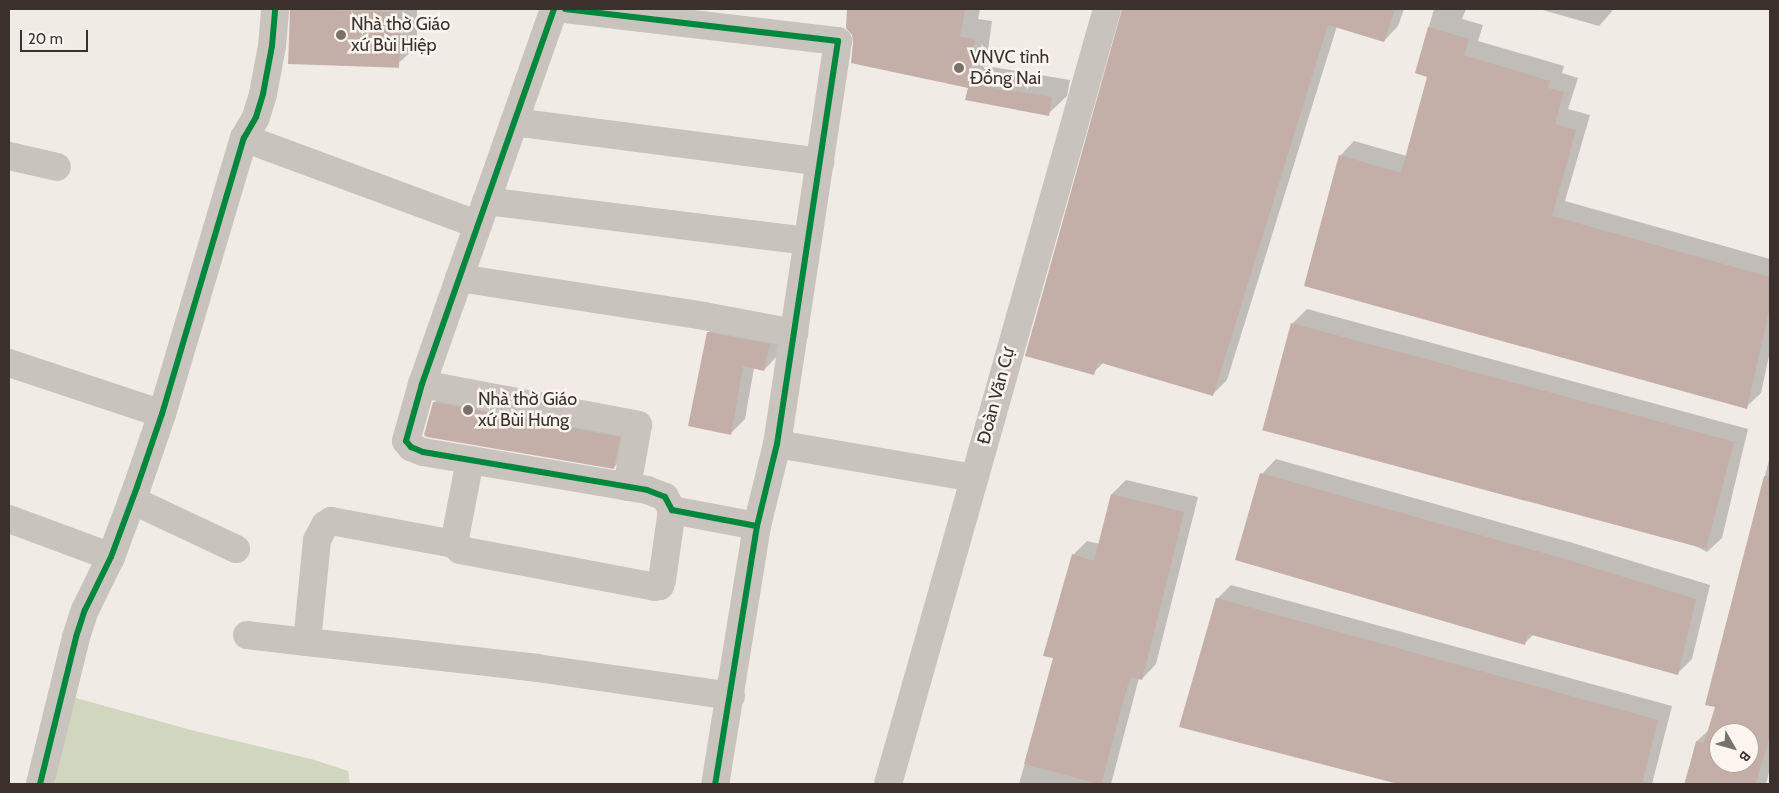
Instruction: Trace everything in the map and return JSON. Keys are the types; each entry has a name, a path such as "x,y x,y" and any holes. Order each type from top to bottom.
{"street":[{"path":"40,784 76,637 85,610 111,557 162,414 244,138 256,117 263,94 272,46 275,9"},
{"path":"307,642 317,540 325,525 331,521 454,544 456,548 474,553 655,587 660,586 672,510 660,494 422,452 411,447 406,441 422,384 554,9"},
{"path":"565,9 838,42 777,444 757,526 731,696 715,784"},
{"name":"Đoàn Văn Cự","path":"888,784 945,588 974,478 1107,9"},
{"path":"514,122 820,162"},
{"path":"244,138 482,212 808,241"},
{"path":"9,156 57,168"},
{"path":"459,278 704,316 794,333"},
{"path":"9,363 162,414"},
{"path":"422,384 638,425 627,487"},
{"path":"777,444 974,478"},
{"path":"454,544 470,460"},
{"path":"132,500 236,549"},
{"path":"672,510 757,526"},
{"path":"9,520 111,557"},
{"path":"247,635 538,668 731,696"}],"green space":[{"path":"69,696 191,730 311,759 348,771 350,784 49,784"}],"building":[{"name":"Nhà thờ Giáo xứ Bùi Hiệp","path":"290,9 401,13 399,68 288,64"},
{"path":"847,9 965,9 960,37 975,39 969,84 1052,97 1049,116 965,100 968,88 851,63 853,43 852,35 846,28"},
{"path":"1122,9 1395,9 1384,42 1328,25 1213,396 1098,362 1094,375 1025,356"},
{"path":"1428,27 1469,39 1464,55 1550,81 1548,88 1564,92 1555,124 1576,130 1552,216 1770,277 1770,306 1747,409 1304,286 1339,155 1401,173 1427,77 1415,73"},
{"path":"1291,323 1734,442 1706,549 1262,430"},
{"path":"707,332 770,344 764,371 743,366 731,435 688,426"},
{"path":"433,402 620,437 614,469 427,437 424,435"},
{"path":"1260,473 1558,557 1696,599 1678,675 1528,634 1525,645 1235,560"},
{"path":"1764,476 1770,477 1770,734 1756,784 1685,784 1696,741 1704,743 1709,727 1709,773 1759,773 1759,723 1710,723 1715,707 1705,705"},
{"path":"1111,494 1184,512 1142,680 1130,677 1101,784 1099,784 1024,764 1053,658 1043,656 1072,554 1094,561"},
{"path":"1216,598 1658,720 1642,784 1398,784 1179,727"}],"cycle path":[{"path":"40,784 76,637 85,610 111,557 137,487 162,414 244,138 256,117 263,94 272,46 275,9"},
{"path":"554,9 422,384 406,441 411,447 423,452 647,490 665,497 672,510 757,526"},
{"path":"565,9 838,41 777,444 757,526 715,784"}],"place":[{"name":"Nhà thờ Giáo xứ Bùi Hiệp","path":"341,35"},
{"name":"VNVC tỉnh Đồng Nai","path":"959,68"},
{"name":"Nhà thờ Giáo xứ Bùi Hưng","path":"468,410"}]}
